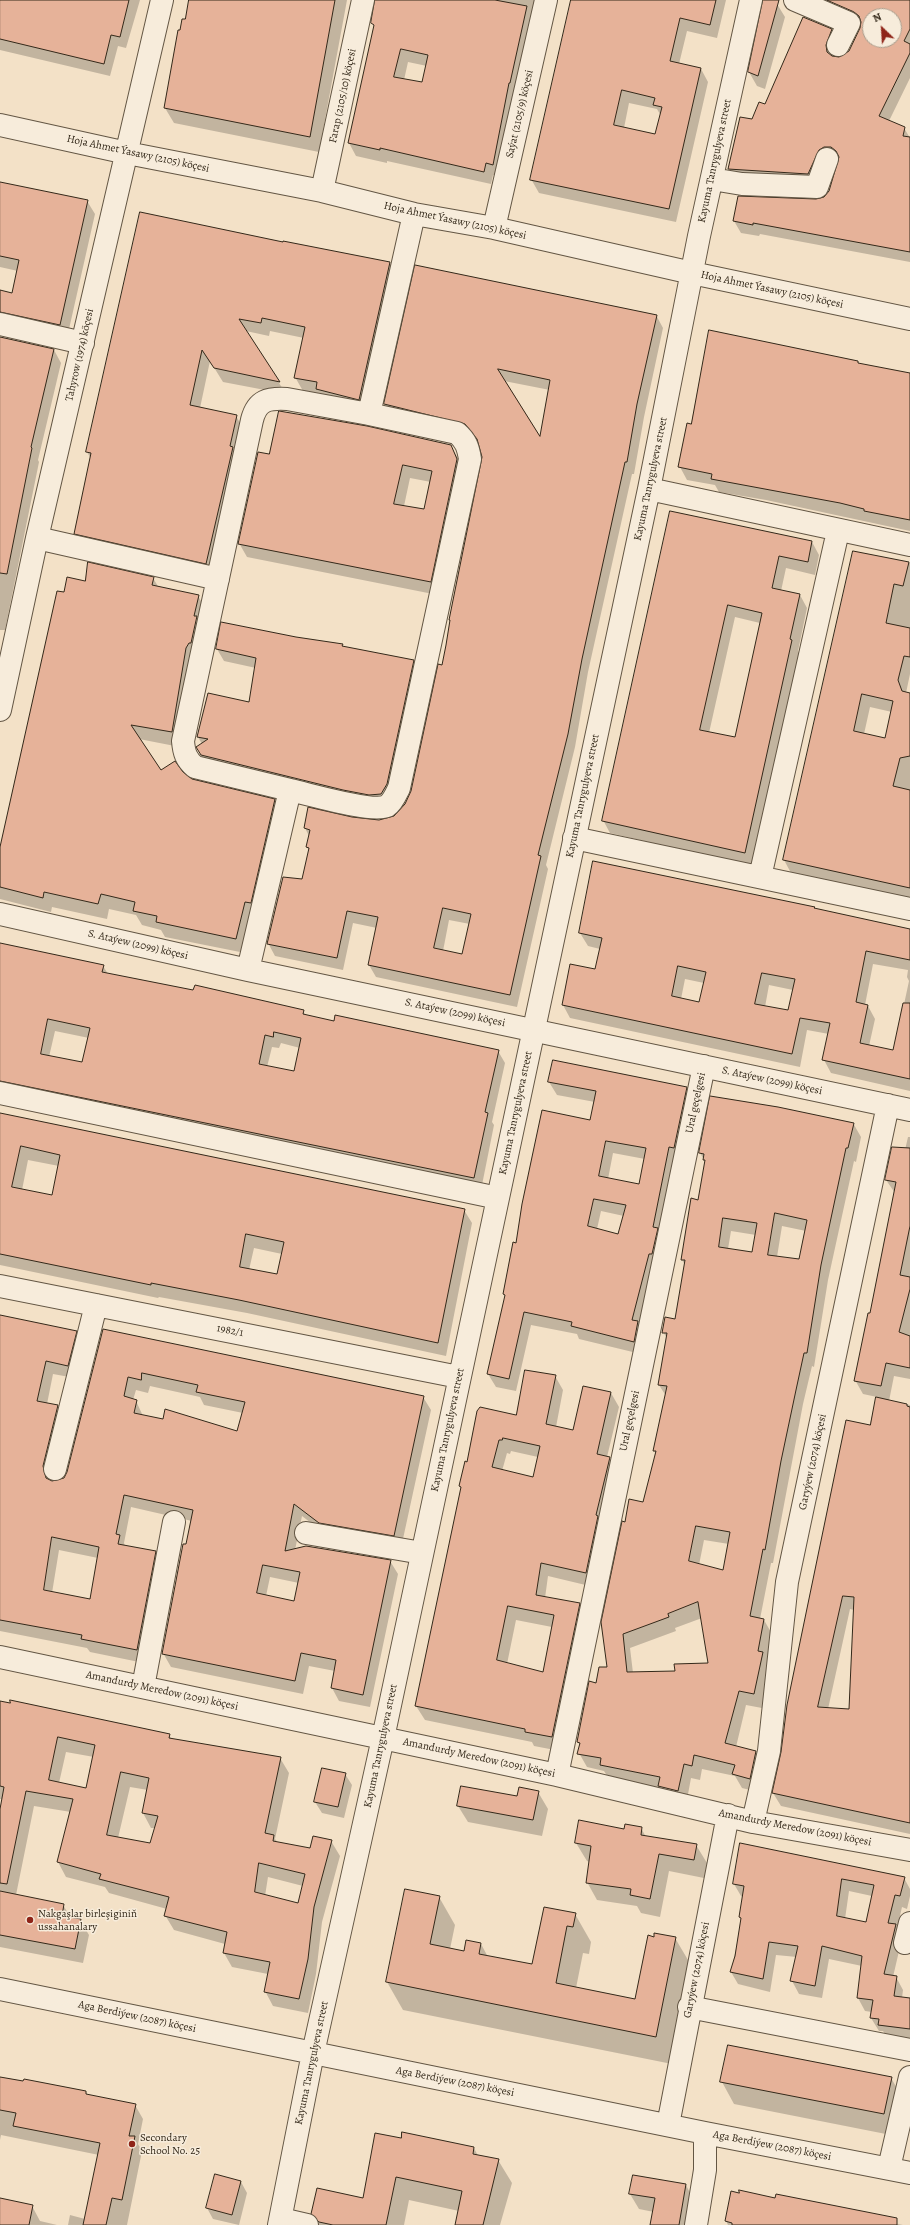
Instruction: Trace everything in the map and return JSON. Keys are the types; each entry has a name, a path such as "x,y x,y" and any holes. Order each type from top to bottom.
{"street":[{"name":"Tahyrow (1974) köçesi","path":"0,710 37,538 162,0"},
{"name":"Farap (2105/10) köçesi","path":"322,191 363,0"},
{"name":"Saýat (2105/9) köçesi","path":"494,228 546,0"},
{"name":"Kayuma Tanrygulyeva street","path":"280,2222 313,2053 383,1738 649,489 692,273 751,0"},
{"path":"795,0 849,23 838,45"},
{"name":"Hoja Ahmet Ýasawy (2105) köçesi","path":"0,125 127,153 322,191 414,214 494,228 692,273 910,319"},
{"path":"712,179 742,184 817,187 827,159"},
{"path":"368,414 414,214"},
{"path":"0,324 83,343"},
{"path":"274,398 368,414 457,433 466,444 470,459 399,788 394,798 388,805 369,808 204,770 188,761 184,752 183,741 254,410 262,402 274,398"},
{"path":"649,489 838,531 910,545"},
{"path":"760,877 838,531"},
{"path":"37,538 218,579"},
{"path":"248,970 290,790"},
{"path":"574,838 910,909"},
{"name":"S. Ataýew (2099) köçesi","path":"0,914 248,970 910,1110"},
{"name":"Ural geçelgesi","path":"557,1775 704,1066"},
{"path":"0,1093 498,1198"},
{"name":"Garyýew (2074) köçesi","path":"753,1822 769,1751 787,1582 888,1105"},
{"name":"1982/1","path":"0,1286 459,1377"},
{"path":"55,1470 96,1305"},
{"path":"142,1687 174,1522"},
{"path":"306,1533 422,1553"},
{"name":"Amandurdy Meredow (2091) köçesi","path":"0,1657 557,1775 753,1822 910,1850"},
{"name":"Garyýew (2074) köçesi","path":"668,2125 689,2008 728,1815"},
{"name":"Aga Berdiýew (2087) köçesi","path":"0,1989 705,2133 910,2173"},
{"path":"689,2008 910,2050"},
{"path":"889,2168 910,2077"},
{"path":"696,2225 705,2170 705,2133"},
{"path":"280,2222 307,2225"}],"building":[{"path":"0,0 129,0 120,37 111,35 104,64 0,39"},
{"path":"189,0 335,0 310,137 164,108 178,30 180,30 182,19 185,19"},
{"path":"375,0 495,0 527,6 509,83 493,165 486,163 484,172 380,148 380,150 348,143 374,25 371,23","holes":["401,49 428,55 422,82 394,77"]},
{"path":"571,0 716,0 710,25 680,18 670,61 701,68 669,209 530,180","holes":["622,90 655,98 653,105 662,107 655,134 614,125"]},
{"path":"763,0 779,0 758,76 748,72"},
{"path":"827,0 910,0 910,29 904,41 910,44 910,53 879,116 905,127 903,136 910,137 910,252 753,223 753,225 733,221 738,196 816,199 824,197 829,191 839,157 836,151 831,147 824,147 819,150 808,174 728,169 740,117 752,119 759,102 765,104 803,17 832,29 826,45 827,52 832,56 839,57 849,51 860,28 861,22 859,16 854,12"},
{"path":"0,182 88,200 60,325 0,312 0,290 12,293 19,260 0,256"},
{"path":"140,212 283,242 390,262 359,400 316,389 317,382 294,378 305,327 262,318 261,323 239,319 280,382 214,368 202,350 190,405 237,415 230,446 233,447 206,564 74,534 91,453 86,452"},
{"path":"415,265 657,315 637,404 627,462 625,462 582,659 568,734 538,855 541,856 510,995 368,965 378,917 347,911 337,958 267,944 283,877 302,879 309,848 306,847 310,830 304,828 308,807 352,817 379,820 394,816 405,804 411,791 438,664 442,665 449,620 482,457 477,439 465,424 384,404","holes":["498,369 550,380 540,436","443,908 471,914 462,954 434,948"]},
{"path":"709,330 910,373 910,520 864,511 864,509 840,503 711,479 712,474 678,467 687,423 691,424"},
{"path":"0,337 54,349 31,447 7,574 0,573"},
{"path":"279,411 367,426 451,445 457,459 431,582 238,544 258,452 269,454","holes":["403,465 432,471 424,509 394,504"]},
{"path":"670,511 812,541 808,562 779,556 772,588 800,594 790,639 792,640 745,853 602,821","holes":["728,605 762,613 735,737 700,730"]},
{"path":"853,551 909,562 903,586 894,584 886,623 910,628 910,657 904,656 898,680 902,691 910,693 910,756 900,758 893,786 910,790 910,888 783,860","holes":["862,694 893,701 885,738 854,731"]},
{"path":"88,562 154,577 152,585 199,595 194,616 197,616 191,643 189,643 186,648 172,732 131,725 161,770 175,761 183,772 192,779 275,799 251,903 245,902 236,939 156,922 157,916 133,911 135,902 101,894 98,904 44,892 43,898 0,887 0,847 57,591 64,592 67,577 85,581"},
{"path":"221,622 296,637 343,644 342,646 414,660 387,784 381,794 369,795 343,790 201,755 196,747 208,739 197,737 208,693 249,702 256,658 216,649"},
{"path":"593,861 815,907 814,908 910,929 910,960 866,951 856,1002 868,1005 860,1043 893,1050 903,1003 910,1003 910,1079 822,1060 830,1023 800,1018 792,1054 562,1005 570,964 595,969 602,938 579,933","holes":["678,966 706,972 699,1002 672,996","762,973 795,979 788,1010 755,1004"]},
{"path":"0,943 104,965 102,972 193,990 195,985 304,1010 303,1014 334,1021 335,1015 499,1050 485,1112 488,1113 474,1178 0,1081","holes":["48,1019 90,1028 82,1062 41,1054","274,1032 301,1038 294,1071 259,1064 265,1035 273,1037"]},
{"path":"553,1060 687,1087 674,1148 669,1147 653,1227 658,1228 652,1254 649,1254 632,1320 638,1321 634,1342 571,1326 572,1322 524,1312 509,1379 487,1374 505,1295 503,1294 513,1242 516,1243 522,1204 542,1110 590,1120 596,1091 548,1082","holes":["606,1141 646,1148 639,1184 599,1176","594,1199 626,1205 618,1234 588,1226"]},
{"path":"710,1096 778,1107 854,1123 848,1148 846,1148 821,1265 807,1353 804,1353 781,1461 765,1550 763,1549 750,1616 764,1619 758,1651 763,1652 754,1694 739,1691 725,1743 756,1751 750,1779 732,1774 735,1765 694,1755 692,1766 684,1764 678,1791 658,1786 660,1777 600,1765 601,1758 577,1754 580,1743 577,1742 589,1681 596,1683 599,1667 607,1667 601,1622 622,1521 625,1522 629,1499 643,1502 656,1451 653,1451 667,1386 658,1385 667,1333 662,1333 665,1317 675,1319 685,1260 681,1260 691,1198 698,1200 705,1160 703,1160 704,1154 699,1153","holes":["775,1213 807,1220 799,1259 768,1255","723,1218 757,1223 752,1252 719,1247","696,1526 730,1532 723,1570 689,1561","698,1602 708,1663 674,1664 675,1671 627,1672 623,1634 669,1617 668,1614"]},
{"path":"0,1113 465,1209 438,1343 239,1300 151,1283 151,1285 0,1254","holes":["21,1146 60,1155 52,1195 12,1187","246,1234 284,1242 277,1274 240,1267"]},
{"path":"892,1147 910,1148 910,1226 900,1275 910,1277 910,1289 899,1332 910,1336 910,1368 886,1363 881,1386 854,1381 868,1313 870,1313 896,1182 885,1180"},
{"path":"0,1315 77,1331 68,1366 46,1361 37,1401 58,1405 43,1466 46,1478 52,1481 64,1478 67,1472 103,1329 424,1396 394,1536 319,1523 294,1504 285,1551 306,1546 391,1560 363,1695 331,1688 336,1660 301,1653 295,1681 162,1654 183,1544 186,1544 193,1510 124,1495 116,1534 120,1535 118,1544 156,1551 137,1650 81,1639 82,1635 0,1620","holes":["142,1373 198,1385 196,1392 245,1402 237,1431 165,1409 163,1419 134,1413 137,1400 124,1396 128,1377 141,1380","52,1537 99,1547 90,1599 44,1590","263,1565 300,1572 294,1601 257,1593"]},
{"path":"525,1370 556,1375 546,1424 573,1430 583,1386 611,1392 597,1454 610,1457 596,1515 598,1516 586,1573 541,1563 536,1595 580,1603 552,1737 525,1732 525,1729 415,1706 461,1487 459,1486 465,1461 467,1462 477,1411 480,1407 516,1415","holes":["503,1438 540,1446 533,1477 492,1467 499,1440 502,1440","508,1606 554,1615 543,1672 497,1660"]},
{"path":"876,1397 907,1404 907,1406 910,1407 910,1823 772,1793 781,1752 787,1705 846,1420 870,1425","holes":["843,1596 854,1597 849,1709 818,1707"]},
{"path":"10,1700 170,1734 169,1738 281,1757 265,1833 274,1835 273,1841 310,1848 313,1836 332,1840 314,1907 308,1959 299,1999 264,1992 270,1962 223,1953 227,1932 164,1916 169,1897 99,1879 101,1874 57,1862 73,1799 26,1791 7,1884 0,1883 0,1809 4,1787 0,1786 0,1701 10,1703","holes":["58,1737 95,1745 86,1788 49,1780","121,1772 149,1778 142,1813 158,1816 150,1843 107,1835","259,1863 305,1874 298,1903 255,1892"]},
{"path":"322,1768 346,1773 338,1807 314,1802"},
{"path":"461,1786 517,1796 519,1787 539,1791 533,1820 457,1806"},
{"path":"579,1820 624,1829 625,1824 642,1827 641,1835 697,1844 694,1860 659,1854 650,1899 630,1895 631,1889 586,1883 591,1846 575,1843"},
{"path":"740,1843 905,1877 900,1896 895,1895 888,1923 896,1924 884,1974 897,1976 894,1996 910,1998 910,2029 878,2025 879,2019 870,2018 873,2000 857,1998 862,1956 822,1946 815,1986 790,1981 798,1946 769,1942 763,1979 730,1972 735,1956 744,1886 733,1884","holes":["842,1879 874,1885 866,1922 837,1916"]},
{"path":"405,1889 440,1896 430,1944 464,1951 466,1940 481,1943 479,1954 532,1964 544,1907 576,1913 573,1927 567,1926 556,1983 635,1999 648,1935 654,1937 654,1933 676,1937 656,2037 386,1982"},
{"name":"Nakgaşlar birleşiginiň ussahanalary","path":"0,1891 64,1904 62,1916 81,1919 75,1949 0,1935"},
{"path":"728,2045 892,2077 884,2114 720,2082"},
{"path":"0,2077 23,2081 24,2079 86,2091 86,2094 136,2104 129,2136 135,2136 122,2200 112,2198 106,2225 83,2225 100,2143 13,2126 16,2113 0,2110"},
{"path":"402,2132 474,2147 473,2154 499,2159 483,2225 455,2225 462,2191 396,2177 386,2225 333,2225 319,2222 311,2214 317,2188 363,2198 375,2133 401,2138"},
{"path":"215,2174 241,2181 232,2215 206,2208"},
{"path":"633,2175 686,2184 679,2225 650,2225 655,2198 629,2194"},
{"path":"739,2190 775,2198 776,2194 897,2218 897,2225 732,2225 732,2223 725,2221 731,2191 739,2193"},
{"path":"0,2198 33,2205 29,2225 0,2225"}],"place":[{"name":"Nakgaşlar birleşiginiň ussahanalary","path":"30,1920"},
{"name":"Secondary School No. 25","path":"132,2144"}]}
